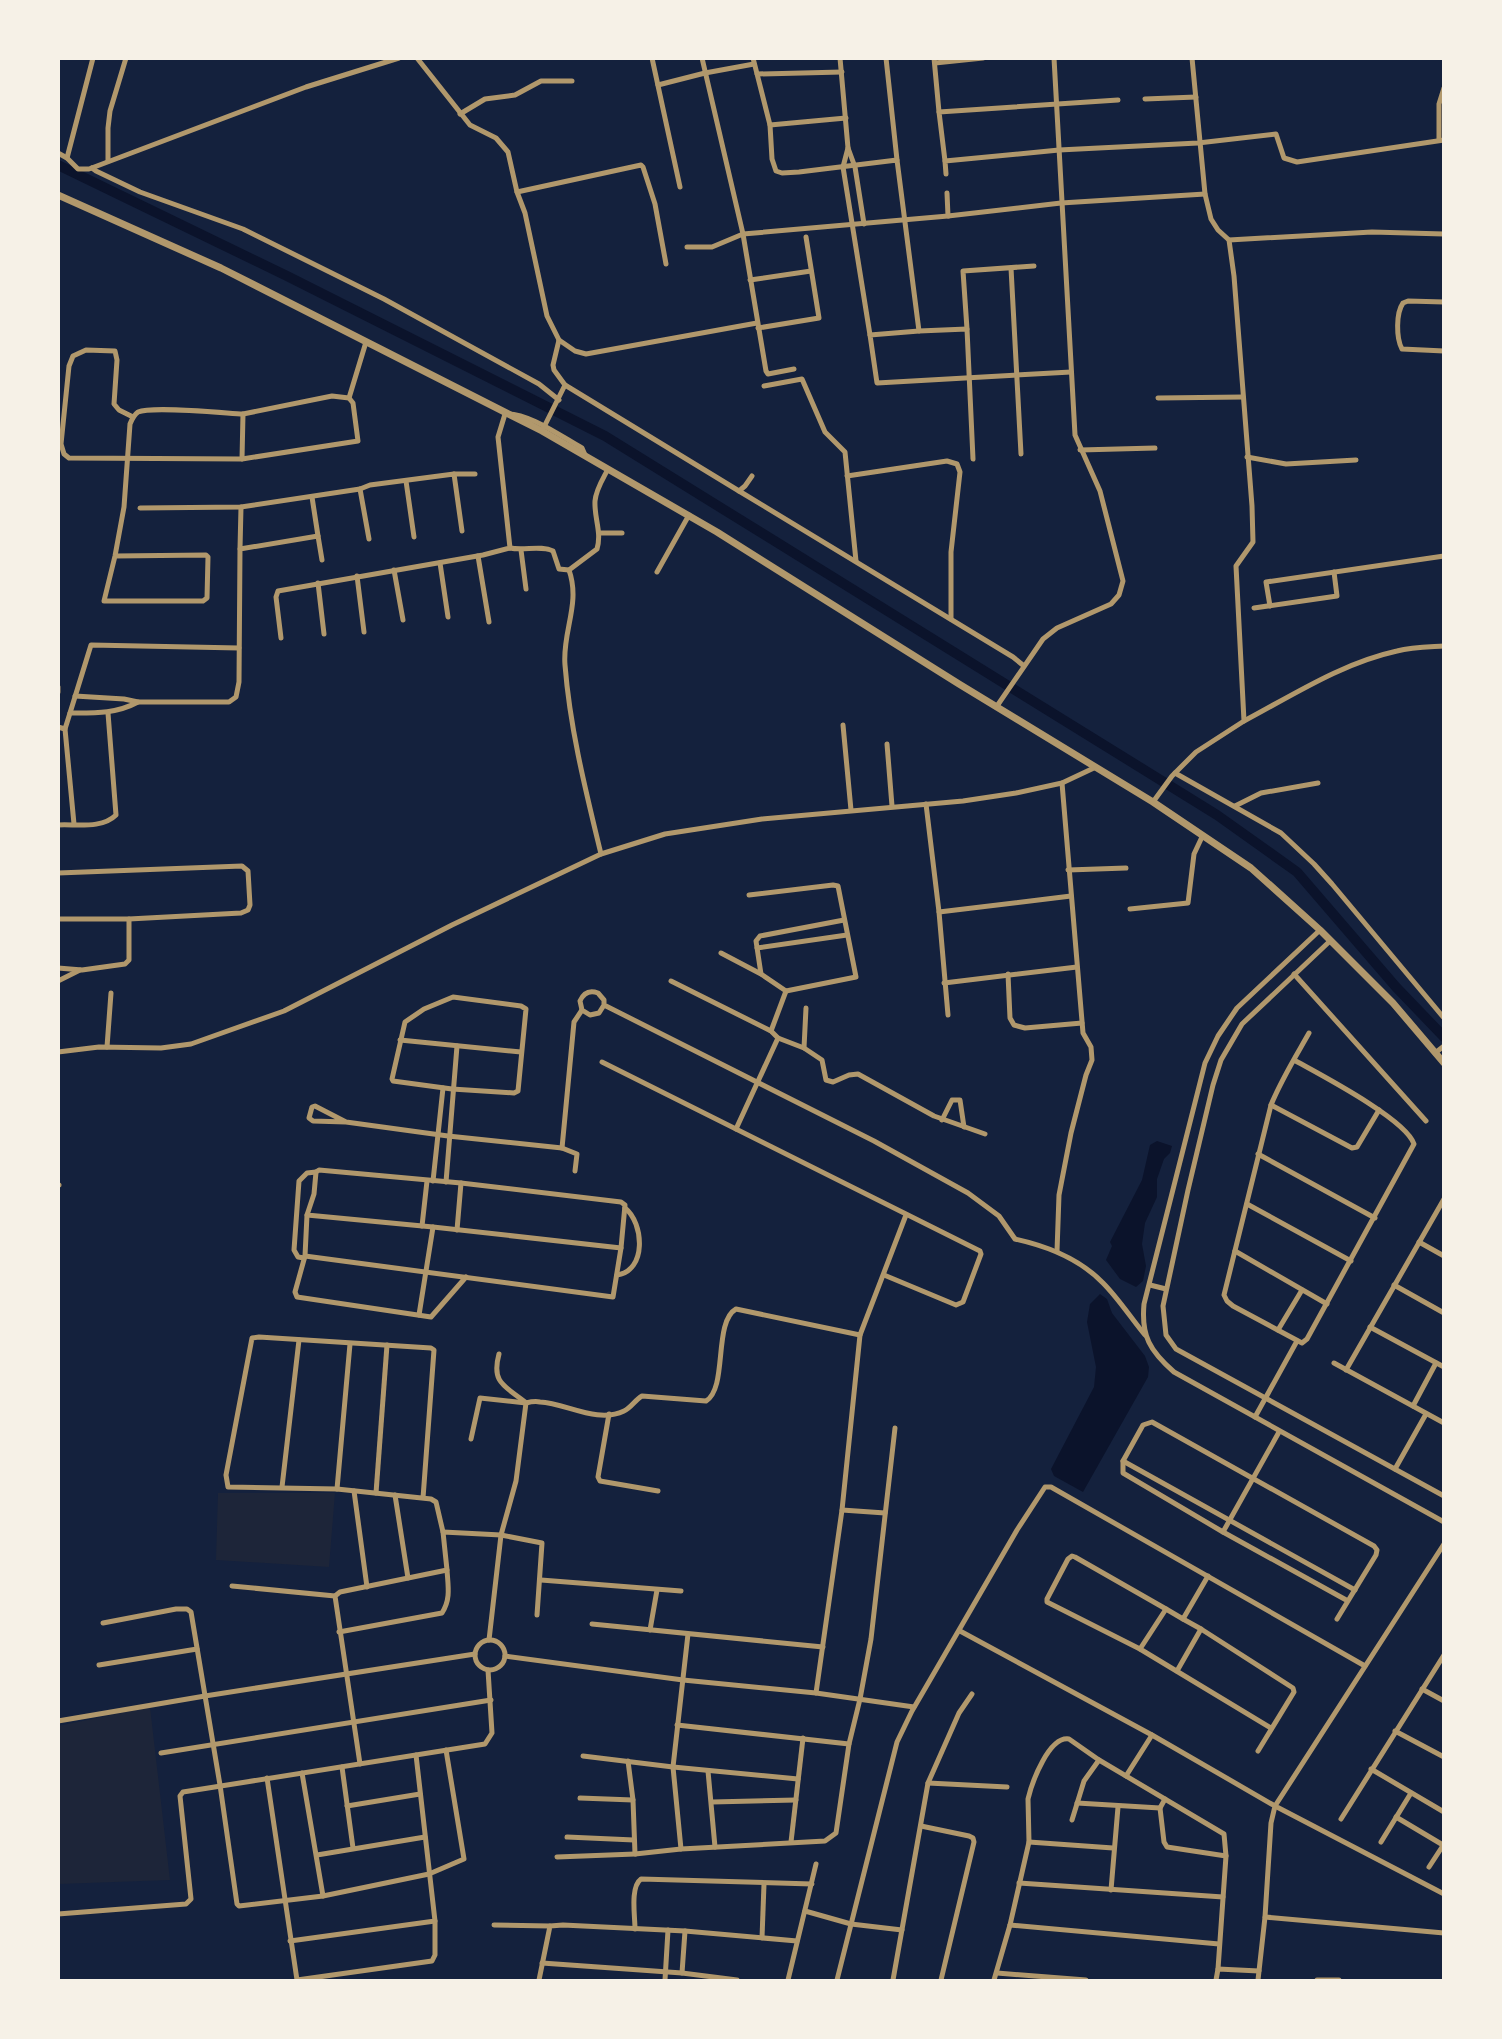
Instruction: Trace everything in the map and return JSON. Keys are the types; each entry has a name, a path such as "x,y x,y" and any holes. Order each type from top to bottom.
{"street":[{"path":"67,158 93,58"},
{"path":"108,161 110,111 126,58"},
{"path":"58,153 78,169 90,168 306,87 399,58"},
{"path":"417,58 470,125 496,138 508,152 517,192 525,213 547,316 559,340 575,351 586,354 819,318 806,237"},
{"path":"651,58 680,187"},
{"path":"702,58 743,234 766,372 768,374 794,369"},
{"path":"840,58 848,148 855,167 864,224"},
{"path":"886,58 918,331"},
{"path":"946,174 934,61 983,58"},
{"path":"996,706 1043,639 1051,632 1111,604 1122,590 1123,577 1100,491 1075,435 1054,58"},
{"path":"1192,58 1204,194 1211,219 1218,230 1229,240 1234,276 1253,542 1236,566 1244,721"},
{"path":"658,85 753,61 770,125 772,159 776,171 782,173 855,167 897,160"},
{"path":"757,74 842,72"},
{"path":"460,114 485,99 515,95 541,81 572,81"},
{"path":"945,161 1059,150 1198,143 1276,134 1284,158 1297,162 1441,140 1439,104 1443,88"},
{"path":"1145,99 1196,97"},
{"path":"939,112 1118,100"},
{"path":"770,125 846,118"},
{"path":"848,148 843,167 877,383 1071,372"},
{"path":"517,192 641,165 655,204 666,264"},
{"path":"90,168 140,192 243,229 284,249 384,299 539,384 559,400"},
{"path":"947,193 948,216"},
{"path":"687,247 712,247 743,234 948,216 1061,203 1204,194"},
{"path":"58,195 221,268 542,431 689,515 1153,802 1251,868 1320,930 1439,1050 1443,1063"},
{"path":"1229,240 1372,232 1443,234"},
{"path":"973,459 963,271 1034,266"},
{"path":"1011,268 1021,454"},
{"path":"750,280 811,271"},
{"path":"1443,302 1403,303 1399,310 1399,344 1402,349 1443,351"},
{"path":"870,335 967,329"},
{"path":"559,340 553,364 565,385 1013,657 1024,666"},
{"path":"349,398 366,342"},
{"path":"115,556 206,555 208,557 207,598 194,602 104,602 124,507 127,459 130,424 138,412 243,414 332,396 349,398 353,403 358,441 242,459 142,457 127,459 69,458 64,454 61,444 70,362 73,356 87,350 115,351 117,360 114,404 119,411 133,417"},
{"path":"764,386 802,379 825,432 845,452 856,561"},
{"path":"544,427 565,385"},
{"path":"1158,398 1243,397"},
{"path":"505,414 514,413 544,427 582,447 585,455"},
{"path":"242,459 243,414"},
{"path":"505,414 498,437 510,548"},
{"path":"1080,450 1155,448"},
{"path":"1247,457 1286,464 1356,460"},
{"path":"847,476 947,461 957,464 960,472 951,552 951,620"},
{"path":"281,638 276,597 278,591 478,556 510,548 549,549 553,551 559,569 569,570 596,552 600,533 595,502 608,469"},
{"path":"454,474 462,531"},
{"path":"140,508 241,507 360,489 370,485 454,474 475,474"},
{"path":"739,491 752,476"},
{"path":"406,481 414,537"},
{"path":"360,489 369,539"},
{"path":"312,497 322,560"},
{"path":"75,696 138,702 229,702 236,697 239,688 241,507"},
{"path":"657,572 689,515"},
{"path":"600,533 622,533"},
{"path":"240,549 318,536"},
{"path":"521,550 526,589"},
{"path":"478,556 489,622"},
{"path":"1270,606 1266,582 1443,556"},
{"path":"440,563 448,617"},
{"path":"394,570 403,620"},
{"path":"569,570 574,585 574,598 564,665 585,785 601,854"},
{"path":"1254,608 1337,596 1334,572"},
{"path":"357,576 364,632"},
{"path":"318,584 324,634"},
{"path":"74,824 62,728 70,713 91,645 239,648"},
{"path":"1153,802 1173,774 1196,752 1244,721 1322,679 1368,659 1398,651 1443,646"},
{"path":"58,687 58,692"},
{"path":"70,713 108,712 124,709 138,702"},
{"path":"58,825 101,824 116,815 108,712"},
{"path":"843,725 851,810"},
{"path":"887,744 892,806"},
{"path":"58,1052 107,1047 161,1048 191,1044 284,1011 452,925 601,854 665,834 762,819 963,801 1016,793 1062,783 1096,767"},
{"path":"1173,774 1281,833 1314,864 1443,1018"},
{"path":"1058,1251 1059,1195 1071,1133 1092,1060 1091,1047 1083,1033 1062,783"},
{"path":"1235,806 1261,794 1318,783"},
{"path":"926,804 948,1016"},
{"path":"1130,909 1188,903 1194,854 1202,837"},
{"path":"58,873 242,866 248,871 250,905 245,912 129,919 58,920"},
{"path":"1068,870 1126,868"},
{"path":"721,953 761,974 786,991 855,978 839,887 836,885 749,895"},
{"path":"939,912 1071,896"},
{"path":"58,968 82,970 119,966 129,960 129,919"},
{"path":"761,974 756,941 760,936 844,920"},
{"path":"1146,1337 1143,1316 1204,1063 1218,1036 1237,1008 1320,930"},
{"path":"757,948 847,934"},
{"path":"1330,941 1242,1024 1221,1060 1213,1085 1166,1289 1163,1306 1166,1335 1176,1350 1443,1496"},
{"path":"944,983 1077,967"},
{"path":"58,981 82,970"},
{"path":"1008,974 1011,1018 1014,1025 1025,1028 1082,1023"},
{"path":"1294,974 1426,1121"},
{"path":"671,981 771,1031 778,1038 804,1048 822,1060 826,1080 833,1082 849,1074 858,1074 942,1120 985,1134"},
{"path":"589,991 598,993 604,1000 604,1005 595,1015 585,1013 580,1005 582,997 589,991"},
{"path":"771,1031 786,991"},
{"path":"107,1047 111,993"},
{"path":"458,997 524,1007 526,1009 521,1052 518,1091 514,1093 443,1088 392,1079 405,1022 423,1009 458,997"},
{"path":"604,1005 874,1142 968,1193 999,1216 1015,1239 1058,1251 1102,1282 1146,1337 1158,1358 1174,1372 1443,1522"},
{"path":"804,1048 806,1008"},
{"path":"562,1148 574,1022 582,1010"},
{"path":"1294,1060 1379,1110 1409,1136 1414,1144 1351,1262 1306,1341 1302,1343 1227,1301 1224,1295 1271,1105 1294,1060 1309,1033"},
{"path":"736,1129 778,1038"},
{"path":"400,1040 521,1052"},
{"path":"446,1182 457,1046"},
{"path":"602,1062 980,1251 981,1257 963,1302 956,1305 884,1275"},
{"path":"422,1226 443,1088"},
{"path":"942,1120 952,1100 960,1100 964,1127"},
{"path":"1271,1105 1352,1148 1357,1147 1379,1110"},
{"path":"346,1122 315,1106 312,1107 309,1118 313,1121 346,1122 562,1148 577,1154 575,1171"},
{"path":"1258,1154 1375,1218"},
{"path":"323,1170 461,1183 624,1203 621,1248 613,1297 425,1270 298,1257 294,1250 299,1181 307,1173 316,1172 323,1170"},
{"path":"316,1172 314,1194 308,1215 304,1257 295,1292 297,1297 431,1317 466,1277"},
{"path":"457,1230 461,1183"},
{"path":"1346,1370 1443,1201"},
{"path":"1247,1204 1351,1262"},
{"path":"617,1275 626,1274 633,1269 639,1250 638,1233 634,1221 631,1213 625,1208"},
{"path":"308,1215 621,1248"},
{"path":"816,1693 842,1510 860,1335 906,1215"},
{"path":"419,1315 433,1227"},
{"path":"1419,1242 1443,1256"},
{"path":"1235,1251 1327,1304"},
{"path":"1150,1285 1166,1289"},
{"path":"1394,1285 1443,1313"},
{"path":"1278,1330 1302,1290"},
{"path":"471,1439 480,1398 526,1403 541,1401 585,1412 609,1414 624,1411 634,1400 642,1396 700,1402 711,1398 716,1387 727,1318 736,1309 860,1335"},
{"path":"1370,1327 1443,1368"},
{"path":"339,1632 442,1613 447,1606 449,1596 442,1532 436,1502 423,1498 338,1489 228,1487 226,1475 252,1338 259,1336 431,1348 435,1353 423,1498"},
{"path":"282,1487 298,1340"},
{"path":"1255,1417 1297,1341"},
{"path":"338,1489 350,1344"},
{"path":"375,1493 387,1345"},
{"path":"500,1354 496,1375 500,1382 526,1403"},
{"path":"1334,1363 1441,1422 1443,1414"},
{"path":"1413,1406 1436,1363"},
{"path":"489,1640 501,1535 516,1481 526,1403"},
{"path":"609,1414 598,1477 600,1481 606,1484 658,1491"},
{"path":"1395,1469 1426,1414"},
{"path":"1336,1619 1376,1555 1377,1550 1374,1546 1152,1422 1143,1425 1123,1461 1123,1473 1347,1601"},
{"path":"557,1857 635,1854 825,1840 836,1833 849,1744 871,1639 895,1428"},
{"path":"1223,1532 1279,1432"},
{"path":"1123,1461 1355,1590"},
{"path":"837,1980 894,1753 915,1707 1017,1530 1045,1487 1051,1487 1365,1666"},
{"path":"354,1491 367,1587"},
{"path":"395,1495 408,1578"},
{"path":"842,1510 885,1513"},
{"path":"442,1532 501,1535 542,1542 537,1615"},
{"path":"1258,1980 1265,1917 1268,1852 1275,1806 1443,1544"},
{"path":"1258,1751 1294,1692 1293,1688 1183,1618 1075,1557 1068,1559 1047,1602 1140,1649 1271,1728"},
{"path":"232,1586 335,1596 340,1592 447,1570"},
{"path":"1183,1618 1208,1576"},
{"path":"541,1580 681,1591"},
{"path":"650,1629 657,1590"},
{"path":"335,1596 360,1764"},
{"path":"103,1623 176,1609 187,1609 190,1612 220,1785 237,1904 242,1907 323,1896 429,1874 464,1859 446,1750"},
{"path":"1140,1649 1166,1609"},
{"path":"592,1624 823,1647"},
{"path":"1177,1671 1202,1629"},
{"path":"960,1631 1152,1735 1275,1806 1443,1894"},
{"path":"681,1849 673,1767 688,1634"},
{"path":"489,1640 497,1642 503,1648 505,1656 500,1667 488,1670 479,1665 475,1654 477,1647 489,1640"},
{"path":"99,1665 197,1649"},
{"path":"58,1721 475,1654"},
{"path":"1341,1819 1443,1655"},
{"path":"505,1656 683,1680 816,1693 915,1707"},
{"path":"58,1914 186,1904 190,1901 180,1793 485,1744 492,1733 488,1670"},
{"path":"1422,1689 1443,1701"},
{"path":"893,1980 928,1783 959,1713 972,1694"},
{"path":"161,1753 491,1700"},
{"path":"677,1725 849,1744"},
{"path":"1395,1731 1443,1756"},
{"path":"1126,1776 1152,1735"},
{"path":"791,1842 803,1738"},
{"path":"994,1980 1010,1925 1029,1842 1028,1799 1036,1773 1054,1744 1061,1738 1068,1738 1099,1760 1224,1834 1226,1856 1216,1980"},
{"path":"267,1778 297,1980 432,1961 435,1955 435,1921 416,1755"},
{"path":"583,1756 798,1779"},
{"path":"1072,1820 1084,1781 1099,1760"},
{"path":"628,1761 633,1800 635,1854"},
{"path":"342,1767 353,1848"},
{"path":"1371,1768 1443,1812"},
{"path":"708,1770 715,1847"},
{"path":"302,1773 323,1896"},
{"path":"928,1783 1007,1787"},
{"path":"1381,1842 1411,1792"},
{"path":"347,1806 420,1794"},
{"path":"580,1798 633,1800"},
{"path":"1166,1799 1160,1808 1164,1842 1167,1847 1226,1856"},
{"path":"711,1802 796,1800"},
{"path":"1077,1803 1160,1808"},
{"path":"1111,1890 1118,1807"},
{"path":"1396,1817 1443,1845 1429,1868"},
{"path":"921,1826 969,1836 974,1842 941,1980"},
{"path":"316,1855 425,1837"},
{"path":"567,1837 634,1840"},
{"path":"1029,1842 1113,1848"},
{"path":"788,1980 816,1864"},
{"path":"635,1929 635,1889 641,1879 812,1884"},
{"path":"1019,1883 1223,1897"},
{"path":"762,1938 764,1884"},
{"path":"805,1911 851,1924 902,1930"},
{"path":"1265,1917 1443,1933"},
{"path":"290,1941 435,1921"},
{"path":"494,1925 563,1925 668,1930 797,1941"},
{"path":"1010,1925 1219,1944"},
{"path":"539,1980 550,1926"},
{"path":"665,1980 668,1930"},
{"path":"682,1973 685,1931"},
{"path":"542,1963 682,1973 737,1980"},
{"path":"1218,1969 1259,1971"},
{"path":"997,1973 1086,1980"},
{"path":"1317,1980 1339,1980"}],"shaded area":[{"path":"1157,1141 1172,1146 1170,1153 1164,1159 1157,1179 1157,1197 1145,1223 1142,1244 1146,1266 1143,1281 1136,1287 1120,1279 1106,1260 1112,1246 1110,1242 1142,1180 1150,1145"},
{"path":"1100,1294 1107,1299 1112,1313 1145,1356 1149,1367 1148,1377 1083,1492 1054,1476 1051,1469 1094,1387 1096,1367 1087,1322 1090,1304"},
{"path":"218,1493 335,1493 329,1567 216,1560"},
{"path":"150,1707 170,1880 59,1884 58,1726"}],"waterway":[{"path":"58,165 287,276 605,436 1217,815 1297,872 1396,987 1444,1037"}]}
